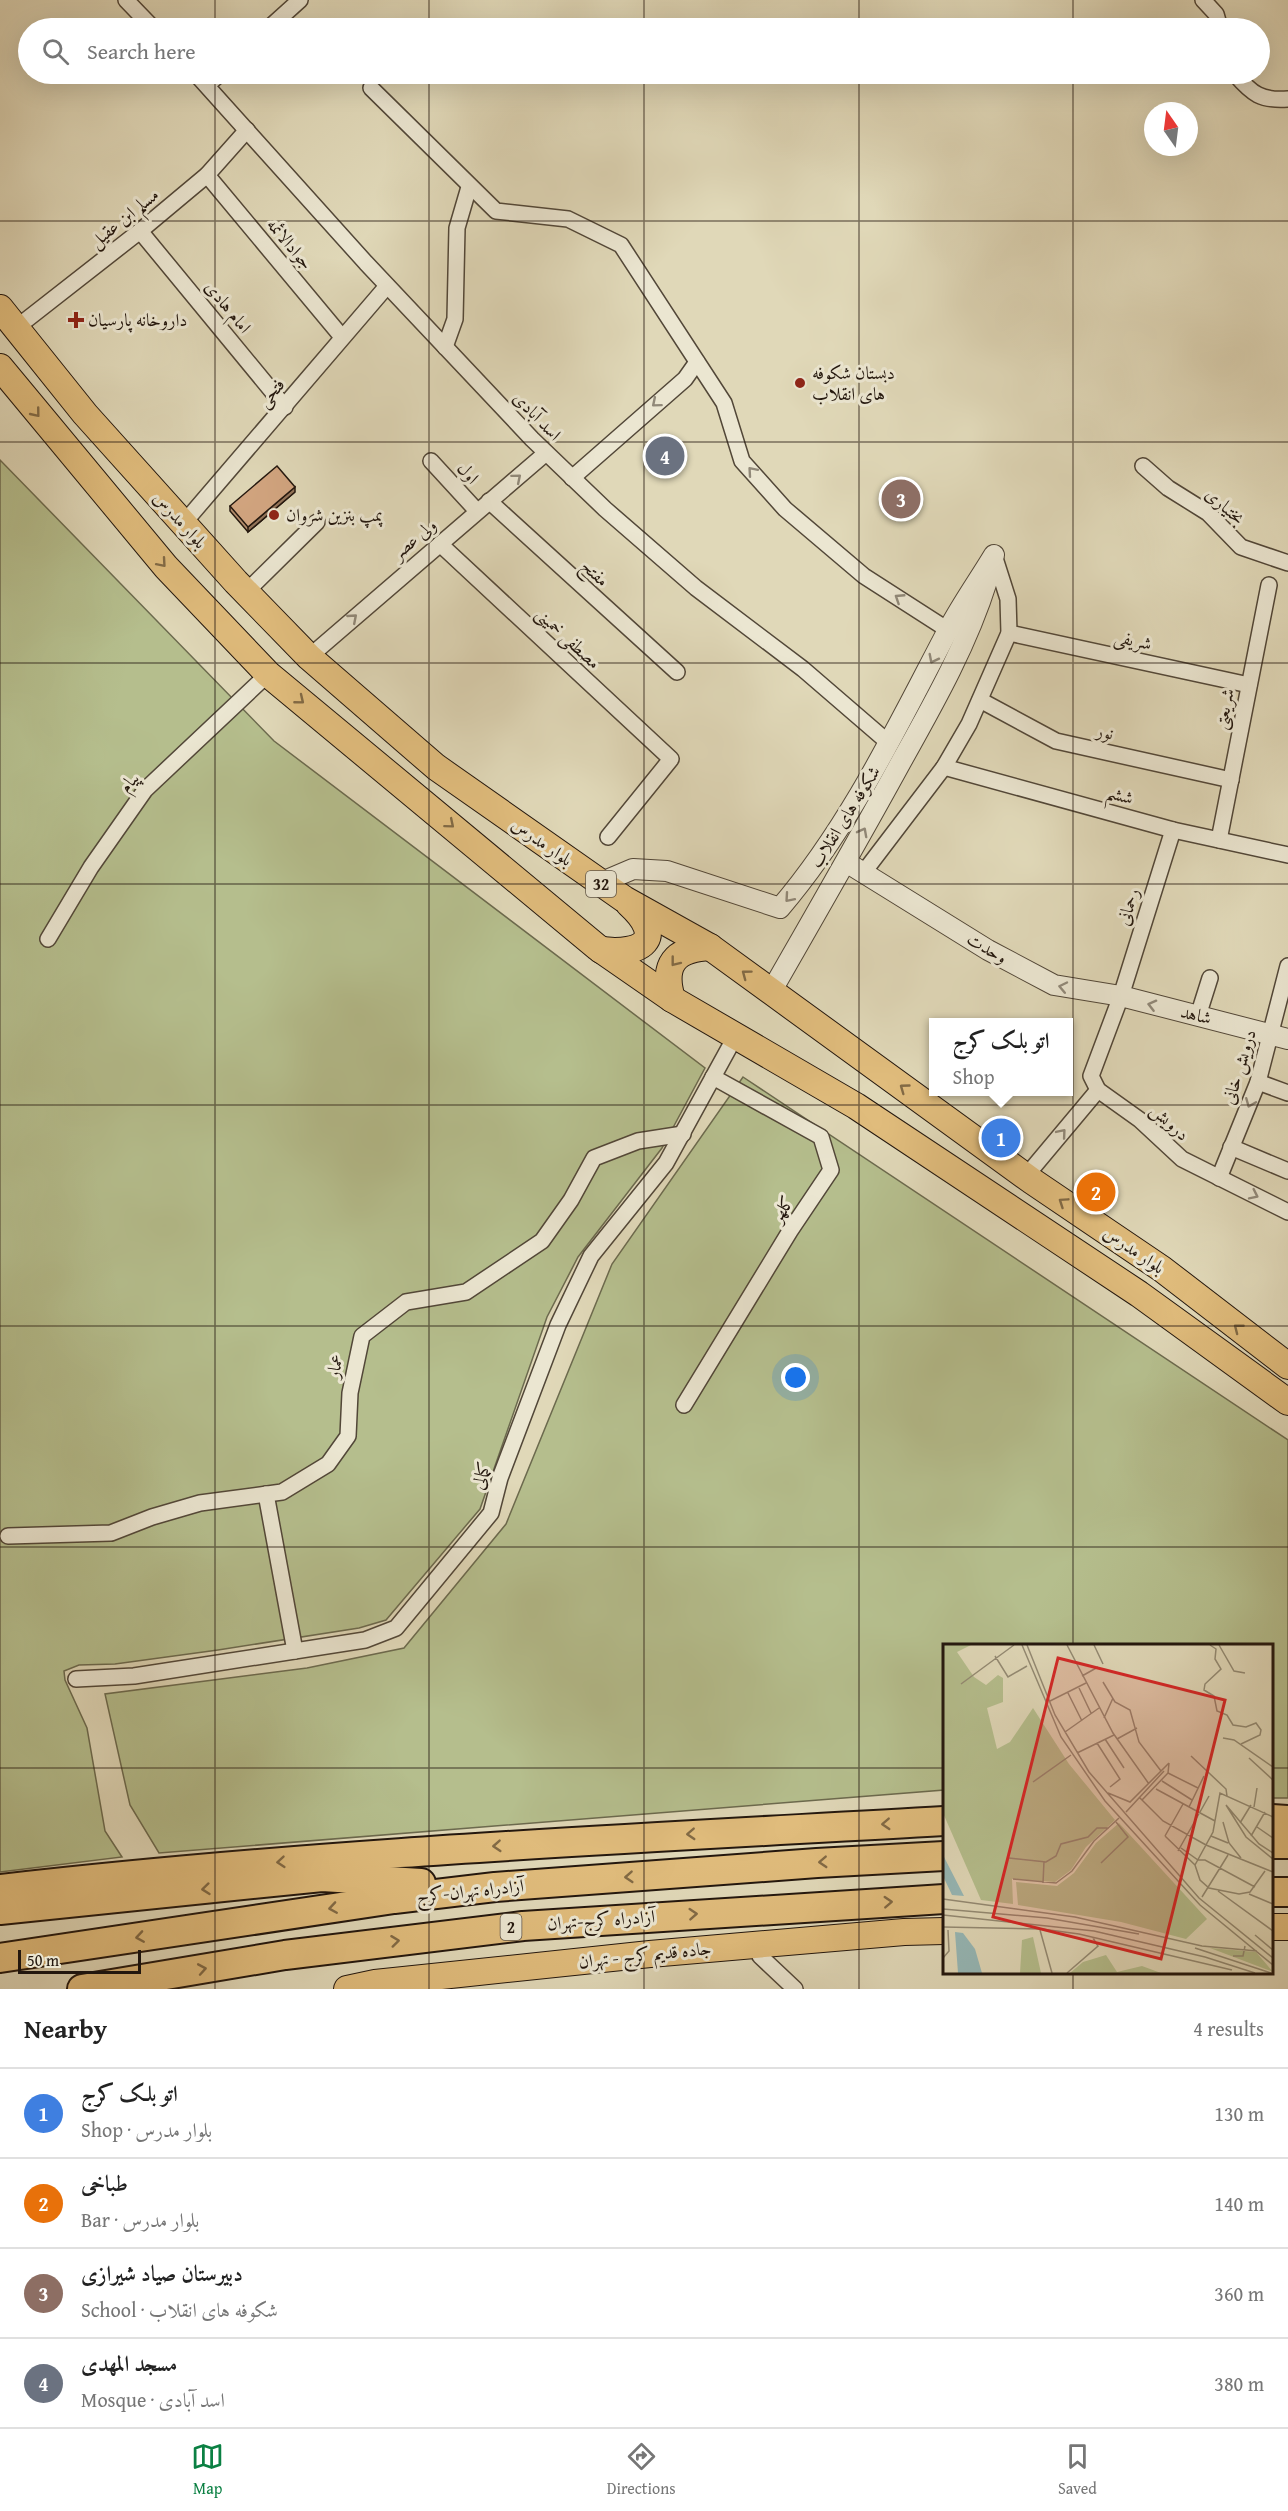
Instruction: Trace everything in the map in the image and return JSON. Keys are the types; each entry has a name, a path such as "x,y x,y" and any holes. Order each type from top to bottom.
{"highway":[{"name":"بلوار مدرس","path":"0,308 85,414 246,592 309,657 436,768 624,899 710,946 1026,1176 1162,1269 1287,1365"},
{"name":"بلوار مدرس","path":"0,367 165,567 268,674 601,950 672,999 856,1106 1157,1307 1288,1402"},
{"path":"601,950 620,952 635,950 644,942 648,927 643,917 624,899"},
{"path":"672,999 667,972 676,956 694,948 710,946"},
{"path":"1273,1819 1288,1820"},
{"path":"0,1889 392,1853 943,1821"},
{"name":"آزادراه تهران-کرج","path":"0,1958 394,1899 495,1887 943,1856"},
{"path":"0,1910 322,1877 495,1887"},
{"name":"آزادراه کرج-تهران","path":"82,1989 285,1955 523,1926 943,1899"},
{"name":"جاده قدیم کرج - تهران","path":"347,1989 375,1983 650,1954 904,1932 943,1931"},
{"path":"1273,1941 1288,1942"},
{"name":"جاده قدیم کرج - تهران","path":"430,1989 903,1942 943,1942"}],"street":[{"path":"126,0 143,18"},
{"path":"280,18 300,0"},
{"path":"1203,0 1217,18"},
{"path":"1243,84 1250,92 1272,100 1288,99"},
{"name":"اسد آبادی","path":"207,85 387,286 546,453 696,588 803,669 890,744"},
{"path":"371,88 469,187 496,211 568,219 621,245 724,403 742,461 785,509 864,576 948,630"},
{"name":"مسلم ابن عقیل","path":"16,328 140,231 207,175 248,130"},
{"name":"جوادالائمه","path":"207,175 342,337"},
{"path":"445,347 455,319 457,228 469,187"},
{"name":"امام هادی","path":"140,231 285,407"},
{"name":"فتحی","path":"183,524 387,286"},
{"path":"572,478 686,379 697,362"},
{"name":"ولی عصر","path":"309,657 546,453"},
{"name":"اول","path":"431,460 477,511"},
{"name":"بختیاری","path":"1143,466 1168,488 1208,513 1241,547 1288,562"},
{"name":"مفتح","path":"489,501 677,672"},
{"path":"246,592 317,522"},
{"name":"مصطفی خمینی","path":"440,544 671,759 608,837"},
{"path":"864,872 944,767 980,700 1009,633 1008,599 994,555"},
{"name":"شکوفه های انقلاب","path":"600,883 633,869 667,871 780,908 813,870 890,744 948,630 994,555"},
{"name":"شکوفه های انقلاب","path":"771,992 846,862 940,690 971,627 994,555"},
{"name":"شریعتی","path":"1219,840 1269,585"},
{"name":"شریفی","path":"1009,633 1249,685"},
{"name":"پیام","path":"48,939 91,867 145,790 268,674"},
{"name":"نور","path":"980,700 1056,741 1231,780"},
{"name":"ششم","path":"944,767 1173,830 1288,855"},
{"name":"رحمانی","path":"1098,1089 1091,1076 1121,996 1173,830"},
{"name":"شکوفه های انقلاب","path":"846,862 864,872"},
{"name":"وحدت","path":"864,872 988,950 1054,985 1121,996"},
{"name":"درویش خانی","path":"1219,1178 1279,1036 1288,966"},
{"path":"1198,1016 1210,978"},
{"name":"شاهد","path":"1121,996 1279,1036"},
{"name":"کمالی","path":"76,1679 134,1676 365,1640 396,1628 490,1513 500,1478 558,1325 591,1256 666,1163 735,1037"},
{"name":"کلهر","path":"684,1405 790,1230 831,1170 821,1137 713,1077"},
{"path":"1258,1082 1288,1094"},
{"path":"1026,1176 1098,1089"},
{"name":"درویش","path":"1098,1089 1140,1120 1182,1159 1288,1212"},
{"name":"عمار","path":"8,1536 111,1533 152,1517 200,1503 282,1492 328,1464 348,1436 350,1393 362,1336 406,1302 466,1292 542,1241 571,1200 594,1158 638,1141 683,1134"},
{"path":"1232,1148 1288,1171"},
{"path":"266,1494 295,1651"},
{"path":"760,1956 795,1989"}],"green space":[{"path":"0,460 274,741 705,1068 662,1148 578,1257 547,1317 480,1509 386,1620 359,1628 115,1664 79,1665 64,1671 65,1680 87,1728 105,1831 122,1857 0,1872"},
{"path":"743,1077 1288,1440 1288,1798 1273,1798 1273,1644 943,1644 943,1790 159,1853 130,1805 105,1694 307,1668 404,1648 506,1524 612,1264"}],"building":[{"path":"277,466 295,487 248,527 230,506"}],"place":[{"name":"داروخانه پارسیان","path":"76,320"},
{"name":"دبستان شکوفه های انقلاب","path":"800,383"},
{"name":"مسجد المهدی","path":"665,456"},
{"name":"دبیرستان صیاد شیرازی","path":"901,499"},
{"name":"پمپ بنزین شروان","path":"274,515"},
{"name":"اتو بلک کرج","path":"1001,1138"},
{"name":"طباخی","path":"1096,1192"}]}
